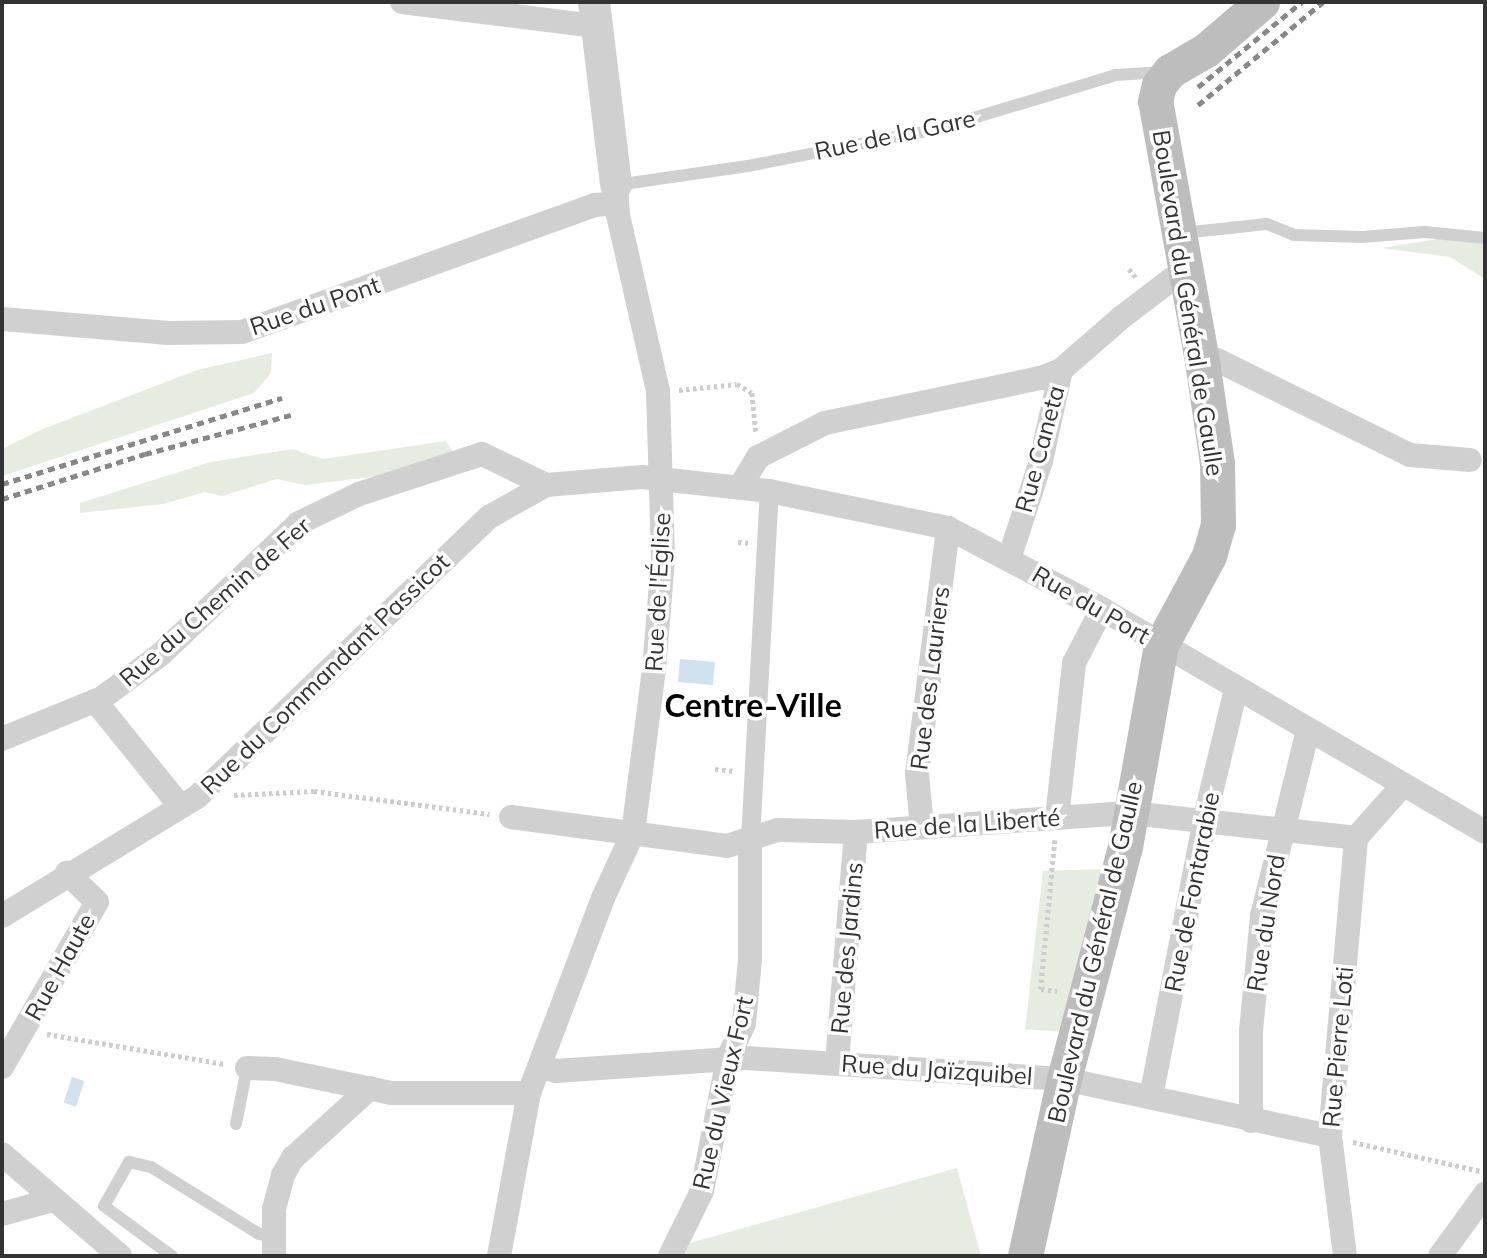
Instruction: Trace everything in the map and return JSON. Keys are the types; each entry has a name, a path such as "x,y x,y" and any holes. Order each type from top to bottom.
{"main road":[{"path":"1170,71 1206,50 1262,2"},
{"name":"Boulevard du Général de Gaulle","path":"1025,1256 1064,1079 1131,813 1161,645 1209,555 1218,525 1217,463 1202,360 1155,101 1159,85 1170,71"}],"street":[{"path":"401,2 595,14 617,194"},
{"name":"Rue du Pont","path":"2,319 169,333 242,332 596,205 617,194"},
{"name":"Rue de l'Église","path":"499,1256 529,1093 603,898 633,832 662,572 658,391 617,194"},
{"name":"Rue Caneta","path":"1009,559 1041,461 1061,370 1122,317 1172,279 1187,275"},
{"path":"1202,360 1217,360 1410,455 1470,460"},
{"path":"740,487 758,457 825,424 1041,378 1061,370"},
{"name":"Rue du Chemin de Fer","path":"2,739 96,702 161,654 299,523 346,500 482,454 546,485"},
{"name":"Rue du Port","path":"660,477 769,491 948,528 1102,609 1485,832"},
{"name":"Rue du Commandant Passicot","path":"2,916 67,873 189,802 489,517 546,485 660,477"},
{"path":"750,839 769,491"},
{"name":"Rue des Lauriers","path":"922,827 917,774 948,528"},
{"path":"1057,818 1074,663 1102,609"},
{"name":"Rue de Fontarabie","path":"1151,1097 1205,818 1236,688"},
{"path":"96,702 189,802"},
{"name":"Rue du Nord","path":"1251,1121 1251,1031 1262,916 1281,828 1308,730"},
{"path":"1356,838 1403,785"},
{"name":"Rue de la Liberté","path":"511,817 727,846 778,830 856,832 1131,813 1205,818 1356,838"},
{"name":"Rue des Jardins","path":"837,1063 856,832"},
{"name":"Rue Pierre Loti","path":"1345,1256 1330,1136 1356,838"},
{"name":"Rue du Vieux Fort","path":"667,1255 702,1191 728,1058 744,1023 750,958 750,839"},
{"name":"Rue Haute","path":"2,1067 97,902 67,873"},
{"name":"Rue du Jaïzquibel","path":"540,1067 556,1071 728,1058 1064,1079 1330,1136"},
{"path":"247,1068 392,1093 529,1093"},
{"path":"272,1246 274,1209 293,1158 370,1088"},
{"path":"2,1154 120,1256"},
{"path":"1440,1256 1485,1194"},
{"path":"2,1214 53,1200"}],"lane":[{"name":"Rue de la Gare","path":"617,194 937,129 1116,75 1170,71"},
{"path":"1179,233 1267,224 1294,234 1362,237 1425,232 1485,238"},
{"path":"236,1124 247,1068"},
{"path":"172,1256 104,1206 129,1162 151,1167 259,1234 272,1246"}],"path":[{"path":"658,391 737,384 752,393 758,457"},
{"path":"715,769 726,771"},
{"path":"189,802 314,791 511,817"},
{"path":"1057,818 1041,989 1086,994"},
{"path":"26,1026 37,1032 247,1068"},
{"path":"1330,1136 1485,1172"}],"shaded area":[{"path":"1438,239 1485,244 1485,279 1450,257 1381,248"},
{"path":"272,353 271,373 254,393 2,476 2,449 43,429 197,370"},
{"path":"446,441 453,452 387,475 305,485 277,479 222,496 205,492 163,504 80,513 80,503 211,462 292,449 323,459"},
{"path":"1103,869 1064,1032 1025,1029 1043,871"},
{"path":"957,1168 981,1256 683,1256 690,1243"}],"water":[{"path":"680,659 715,662 713,685 678,682"},
{"path":"72,1077 84,1081 76,1107 64,1103"}],"railway":[{"path":"1198,87 1302,2"},
{"path":"1198,105 1323,2"},
{"path":"2,484 282,398"},
{"path":"2,499 145,454 291,415"}],"district":[{"name":"Centre-Ville","path":"753,705"}]}
